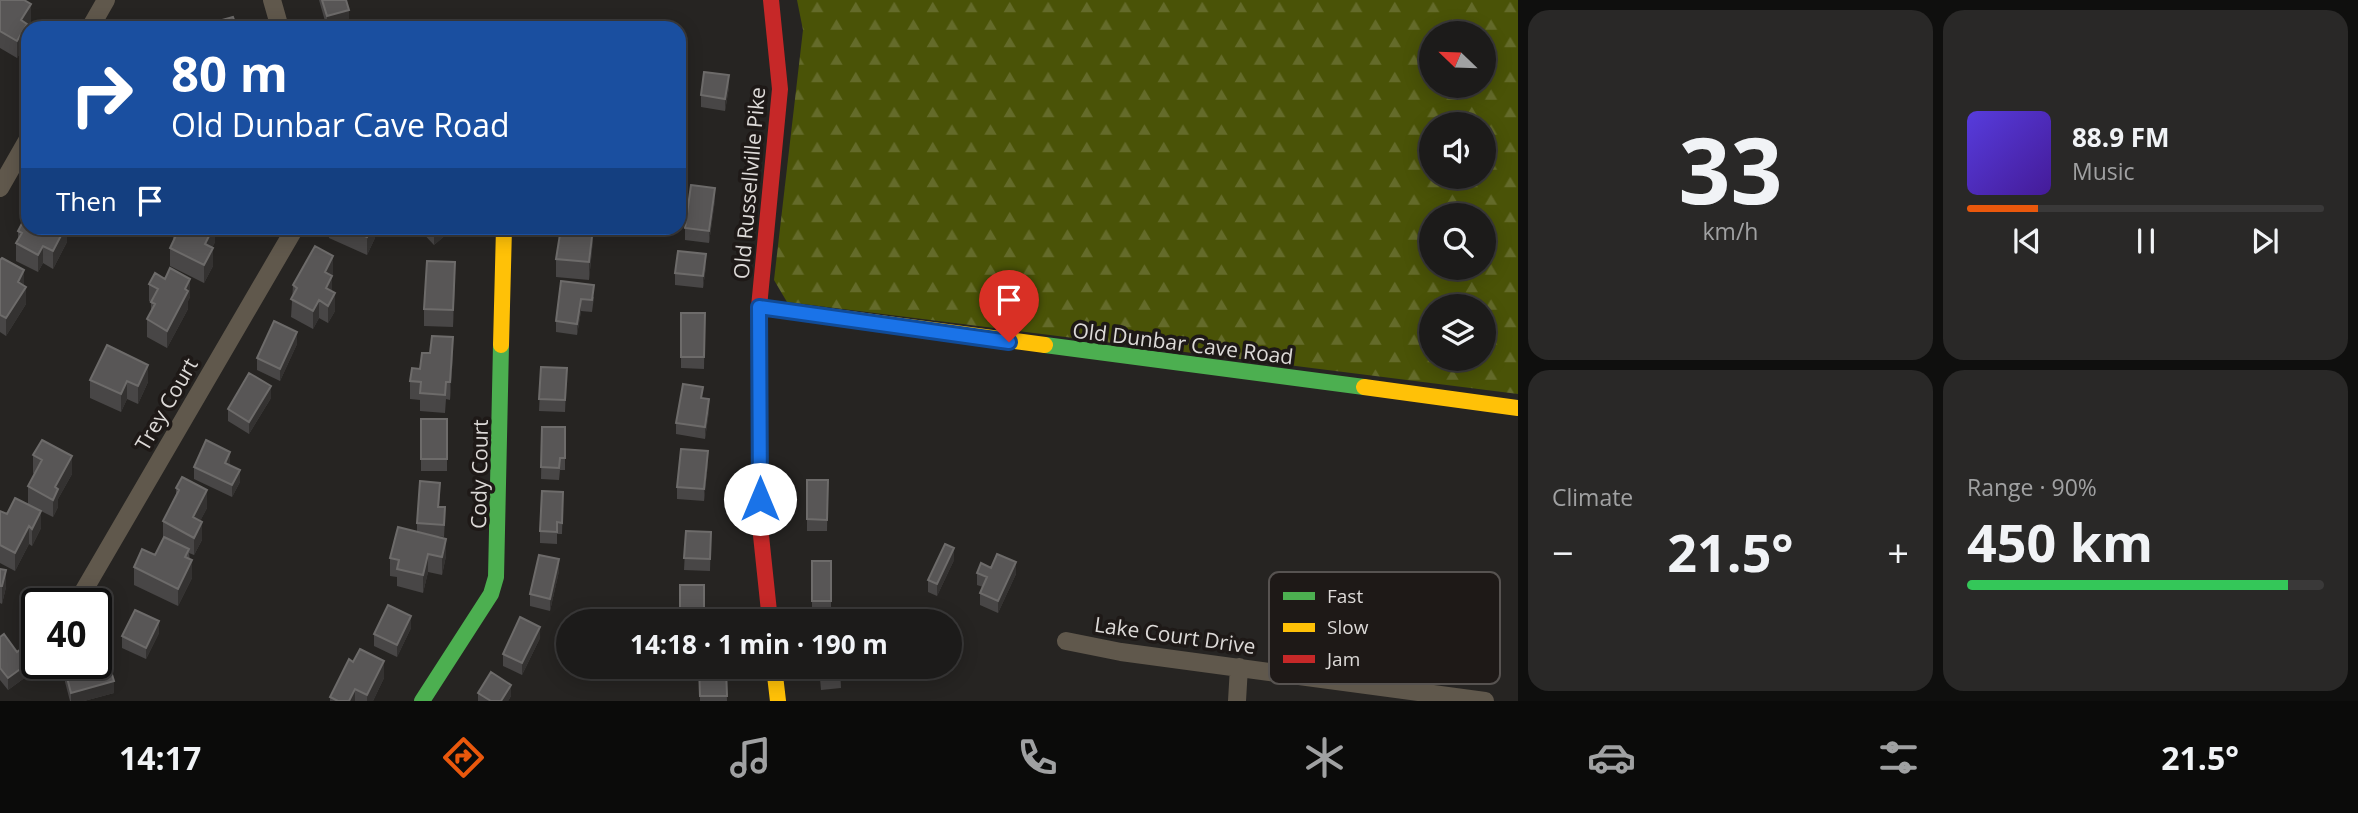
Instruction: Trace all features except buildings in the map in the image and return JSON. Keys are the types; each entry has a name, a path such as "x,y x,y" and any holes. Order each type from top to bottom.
{"street":[{"path":"94,21 106,0"},
{"path":"272,0 278,21"},
{"name":"Old Russellville Pike","path":"769,609 761,526 759,307 780,89 771,0"},
{"path":"0,188 21,151"},
{"name":"Trey Court","path":"85,588 291,235"},
{"name":"Cody Court","path":"422,701 491,594 496,577 504,235"},
{"name":"Old Dunbar Cave Road","path":"759,307 1518,408"},
{"name":"Lake Court Drive","path":"1066,641 1121,653 1269,671"},
{"path":"1237,701 1239,667"},
{"path":"775,679 778,701"},
{"name":"Lake Court Drive","path":"1362,684 1485,701"}],"green space":[{"path":"797,0 1518,0 1518,394 787,302 774,280 803,30"}],"traffic: fast":[{"path":"422,701 491,594 496,577 501,345"},
{"path":"1045,345 1364,387"}],"traffic: slow":[{"path":"501,345 504,235"},
{"path":"759,307 1045,345"},
{"path":"1364,387 1518,408"},
{"path":"775,679 778,701"}],"traffic: jam":[{"path":"769,609 760,526 759,307 780,89 771,0"}],"route":[{"path":"760,499 759,307 1009,342"}]}
